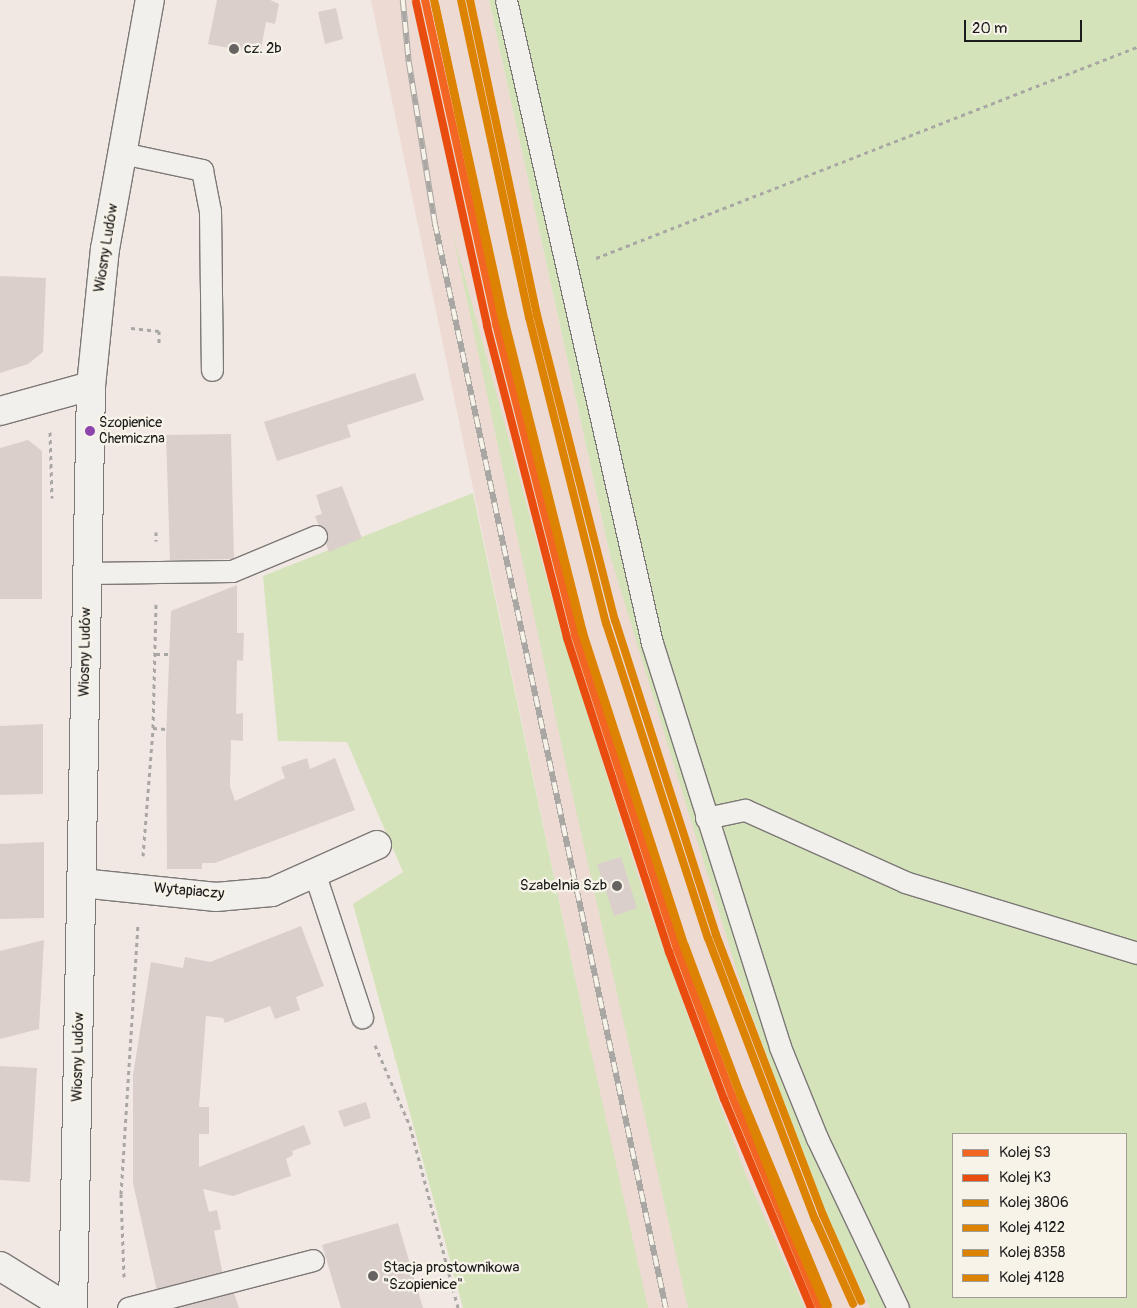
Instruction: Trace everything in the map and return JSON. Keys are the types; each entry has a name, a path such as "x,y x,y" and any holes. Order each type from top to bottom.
{"street":[{"name":"Wiosny Ludów","path":"73,1308 91,386 96,315 122,153 150,0"},
{"path":"0,411 91,386"},
{"name":"Wytapiaczy","path":"81,883 141,887 216,897 272,892 315,875 377,845"},
{"path":"0,1266 68,1308"}],"lane":[{"path":"506,0 652,643 780,1047 817,1138 898,1308"},
{"path":"122,153 202,170 210,210 212,370"},
{"path":"87,573 232,572 316,536"},
{"path":"706,818 745,810 904,882 1137,953"},
{"path":"315,875 362,1017"},
{"path":"128,1308 314,1260"}],"path":[{"path":"568,269 1137,47"},
{"path":"156,654 170,654"},
{"path":"153,728 166,729"},
{"path":"362,1017 410,1126 458,1308"}],"shaded area":[{"path":"371,0 489,0 610,555 928,1308 639,1308 586,1029"}],"green space":[{"path":"489,0 1137,0 1137,1308 870,1308 827,1220 744,994 610,555"},
{"path":"452,230 559,624 644,895 745,1173 805,1308 688,1308 568,775"},
{"path":"473,493 586,1029 648,1308 463,1308 353,904 403,872 347,742 278,741 263,576"}],"building":[{"path":"217,0 270,0 279,4 275,24 266,22 260,54 208,44"},
{"path":"336,8 343,39 325,44 318,12"},
{"path":"0,276 46,278 43,352 28,364 0,373"},
{"path":"415,373 424,400 347,425 351,437 277,461 264,422"},
{"path":"231,434 234,559 170,560 166,435"},
{"path":"28,440 42,451 42,599 0,599 0,448"},
{"path":"342,486 362,538 329,552 315,516 322,514 316,495"},
{"path":"237,585 237,633 244,633 243,661 237,660 236,714 243,713 243,741 231,740 230,786 235,801 285,778 281,767 307,758 310,769 335,758 355,810 215,863 202,863 202,869 167,869 166,738 171,611"},
{"path":"43,724 43,794 0,795 0,726"},
{"path":"44,842 44,918 0,919 0,844"},
{"name":"Szabelnia Szb","path":"621,857 637,908 614,916 597,864"},
{"path":"301,926 324,986 296,997 300,1010 275,1019 270,1006 225,1023 223,1018 206,1016 199,1107 209,1107 209,1134 199,1134 199,1167 304,1125 311,1144 292,1151 293,1155 286,1159 291,1176 233,1196 203,1189 209,1212 217,1210 221,1229 214,1231 223,1275 157,1291 133,1183 133,1075 151,962 183,968 185,957 210,962"},
{"path":"44,940 39,1029 0,1039 0,951"},
{"path":"0,1066 37,1068 30,1182 0,1180"},
{"path":"366,1102 371,1118 344,1127 338,1111"},
{"name":"Stacja prostownikowa \"Szopienice\"","path":"398,1223 423,1308 341,1308 322,1245"},
{"path":"233,1290 239,1308 171,1308 171,1307"}],"railway":[{"path":"403,0 409,62 435,223 666,1308"}],"rail line":[{"name":"S3","path":"425,0 496,324 575,635 677,949 732,1096 820,1308"},
{"name":"3806","path":"434,0 505,322 583,633 685,946 740,1093 828,1305"},
{"name":"4122","path":"461,0 529,317 606,623 708,938 815,1219 853,1304"},
{"name":"4128","path":"470,0 537,315 615,620 716,935 823,1215 861,1301"},
{"name":"K3","path":"416,2 487,326 567,638 669,952 724,1099 811,1308"},
{"name":"8358","path":"435,4 503,323 581,630 684,947 791,1228 826,1308"}],"place":[{"name":"cz. 2b","path":"234,49"},
{"name":"Szopienice Chemiczna","path":"90,431"},
{"name":"Szabelnia Szb","path":"617,886"},
{"name":"Stacja prostownikowa \"Szopienice\"","path":"373,1276"}]}
